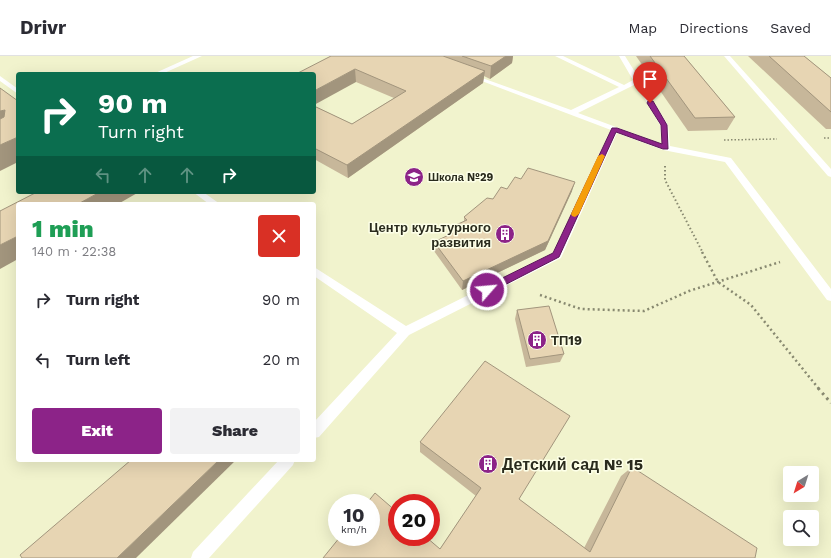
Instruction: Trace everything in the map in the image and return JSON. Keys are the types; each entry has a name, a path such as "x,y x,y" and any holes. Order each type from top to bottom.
{"lane":[{"path":"161,72 199,56"},
{"path":"558,56 624,87"},
{"path":"622,56 664,125 666,148"},
{"path":"728,56 831,174"},
{"path":"462,72 666,148 728,160 831,297"},
{"path":"0,78 16,90"},
{"path":"571,113 637,81"},
{"path":"316,430 404,332 556,255 614,129"},
{"path":"200,194 212,202"},
{"path":"316,272 404,332"},
{"path":"200,558 286,462"}],"path":[{"path":"722,140 831,138"},
{"path":"666,148 665,180 718,282 751,305 831,403"},
{"path":"540,295 581,309 644,311 689,291 773,263 804,260"}],"building":[{"path":"331,56 443,56 485,71 347,165 316,149 316,107 352,124 406,91 355,69 316,90 316,72 300,72"},
{"path":"462,56 506,56 491,66"},
{"path":"650,56 684,56 735,117 695,118"},
{"path":"769,56 804,56 831,78 831,112"},
{"path":"0,88 16,100 16,138 0,145 0,119 4,117 5,110 0,111"},
{"name":"Центр культурного развития","path":"528,168 575,182 548,241 463,281 434,242 453,233 449,228 467,220 464,217 487,198 493,199 501,187 507,189 515,177 521,179"},
{"path":"33,194 96,194 82,202 18,202"},
{"path":"16,203 16,237 0,245 0,211"},
{"name":"ТП19","path":"549,306 564,354 530,359 517,310"},
{"name":"Детский сад № 15","path":"485,361 570,416 519,499 590,552 632,467 757,548 755,558 323,558 333,546 380,546 380,497 388,504 388,546 436,546 440,549 481,488 420,442"},
{"path":"129,462 217,462 117,558 22,558 20,555"}],"slow traffic":[{"path":"575,214 602,156"}],"place":[{"name":"Школа №29","path":"414,177"},
{"name":"Центр культурного развития","path":"505,234"},
{"name":"ТП19","path":"537,340"},
{"name":"Детский сад № 15","path":"488,464"}],"route":[{"path":"487,290 556,255 614,129 666,148 664,125 650,103"}]}
